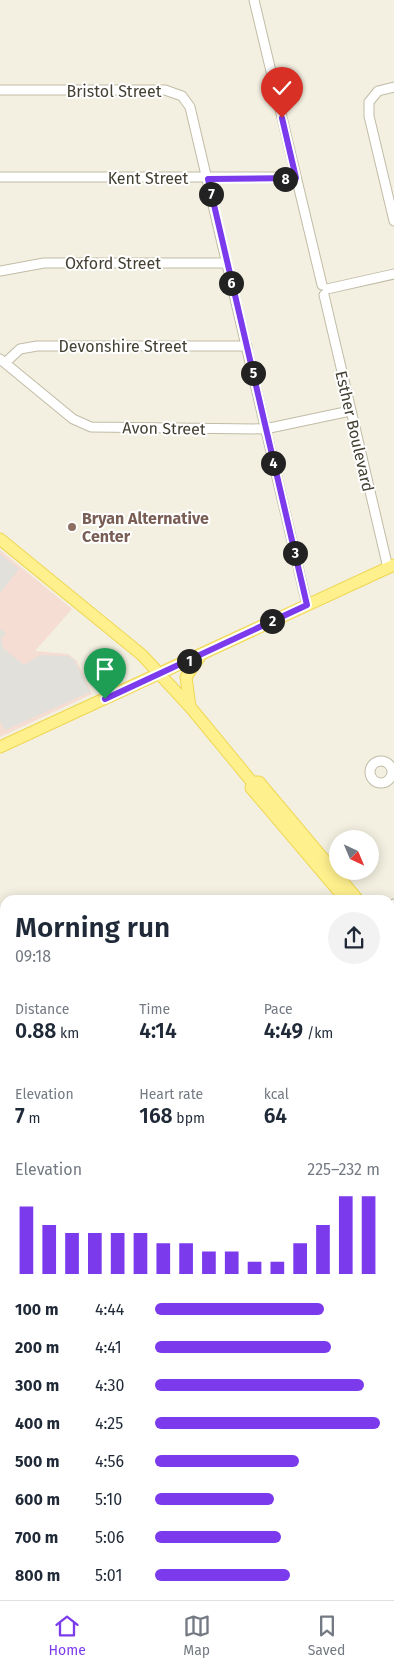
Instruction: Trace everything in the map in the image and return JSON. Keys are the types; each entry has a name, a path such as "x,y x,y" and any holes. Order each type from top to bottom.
{"main road":[{"path":"0,538 142,655 191,708 252,782 251,788 342,895"},
{"path":"0,747 391,566"},
{"path":"191,708 186,677 201,655"},
{"path":"252,782 259,782 354,895"}],"street":[{"name":"Esther Boulevard","path":"254,0 324,290 350,411 391,566"},
{"path":"394,87 378,91 369,102 369,116 394,221"},
{"name":"Bristol Street","path":"0,90 164,90 176,92 187,100 208,179 307,605"},
{"name":"Kent Street","path":"0,177 296,178"},
{"name":"Oxford Street","path":"0,271 44,263 226,262"},
{"path":"324,290 394,274"},
{"name":"Devonshire Street","path":"2,361 20,349 37,346 247,346"},
{"name":"Avon Street","path":"2,361 73,419 91,427 265,429 350,411"}],"shaded area":[{"path":"0,550 72,609 35,651 68,654 77,661 92,694 0,737"},
{"path":"0,554 19,569 0,593"},
{"path":"0,629 6,633 1,638 3,648 24,665 40,655 68,656 74,659 90,692 5,730 0,721"}],"place":[{"name":"Bryan Alternative Center","path":"72,527"}],"route":[{"path":"105,699 307,605 208,179 296,178 282,118"}]}
